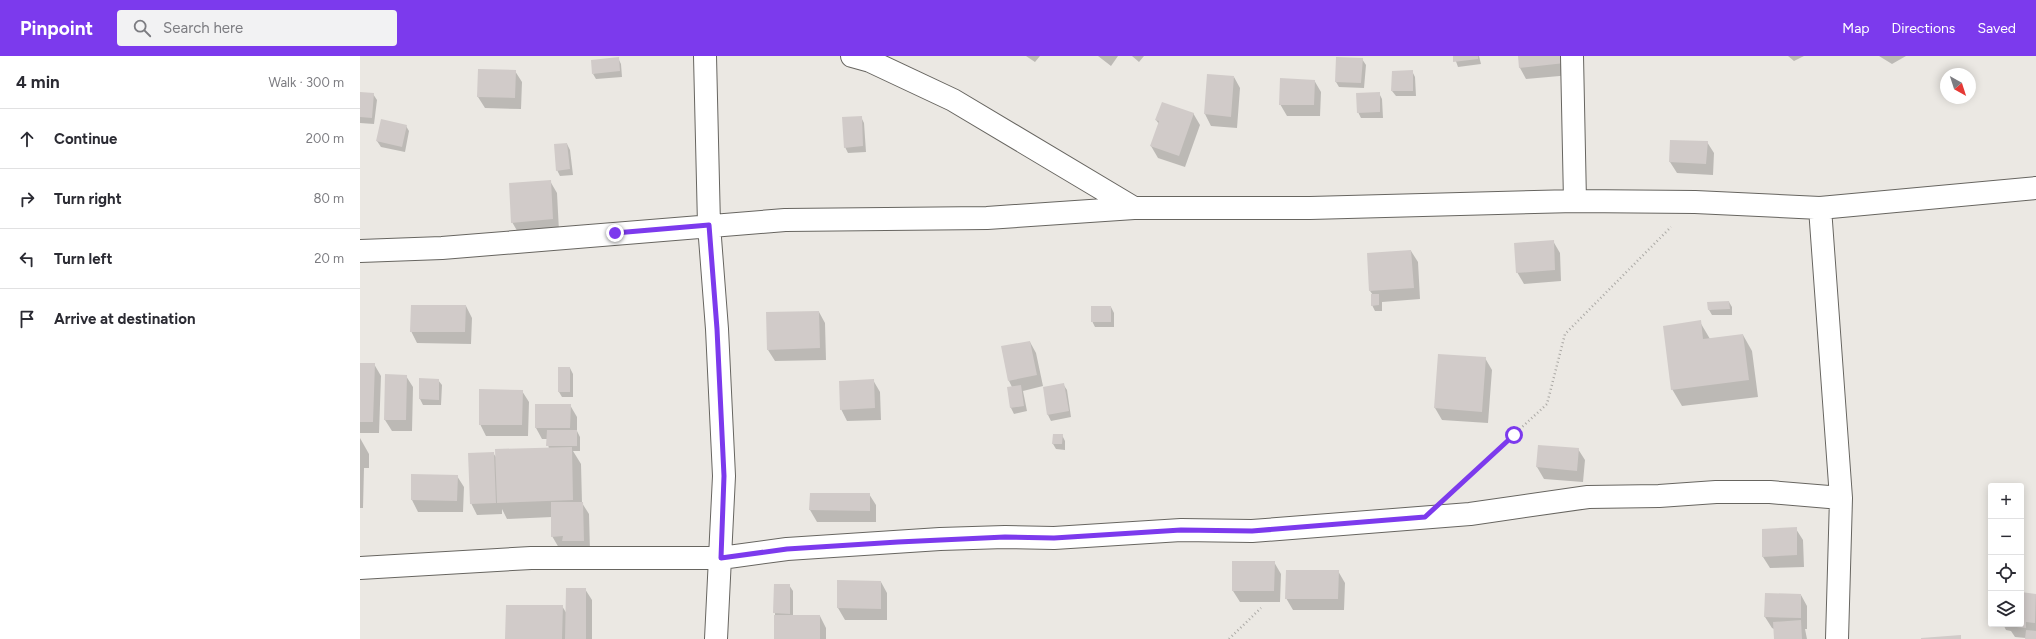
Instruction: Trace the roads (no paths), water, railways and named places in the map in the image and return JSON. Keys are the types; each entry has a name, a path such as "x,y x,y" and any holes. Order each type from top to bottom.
{"street":[{"path":"706,56 709,225 717,329 724,476 716,639"},
{"path":"852,56 870,61 953,100 1134,208"},
{"path":"1572,56 1574,201"},
{"path":"360,251 442,248 709,225 831,219 987,218 1134,208 1310,208 1574,201 1695,202 1820,208 2036,188"},
{"path":"1820,208 1841,498 1837,639"},
{"path":"360,568 531,558 721,558 787,549 940,539 1005,537 1054,538 1181,530 1252,531 1470,514 1588,497 1659,496 1724,492 1770,492 1841,498"}]}
